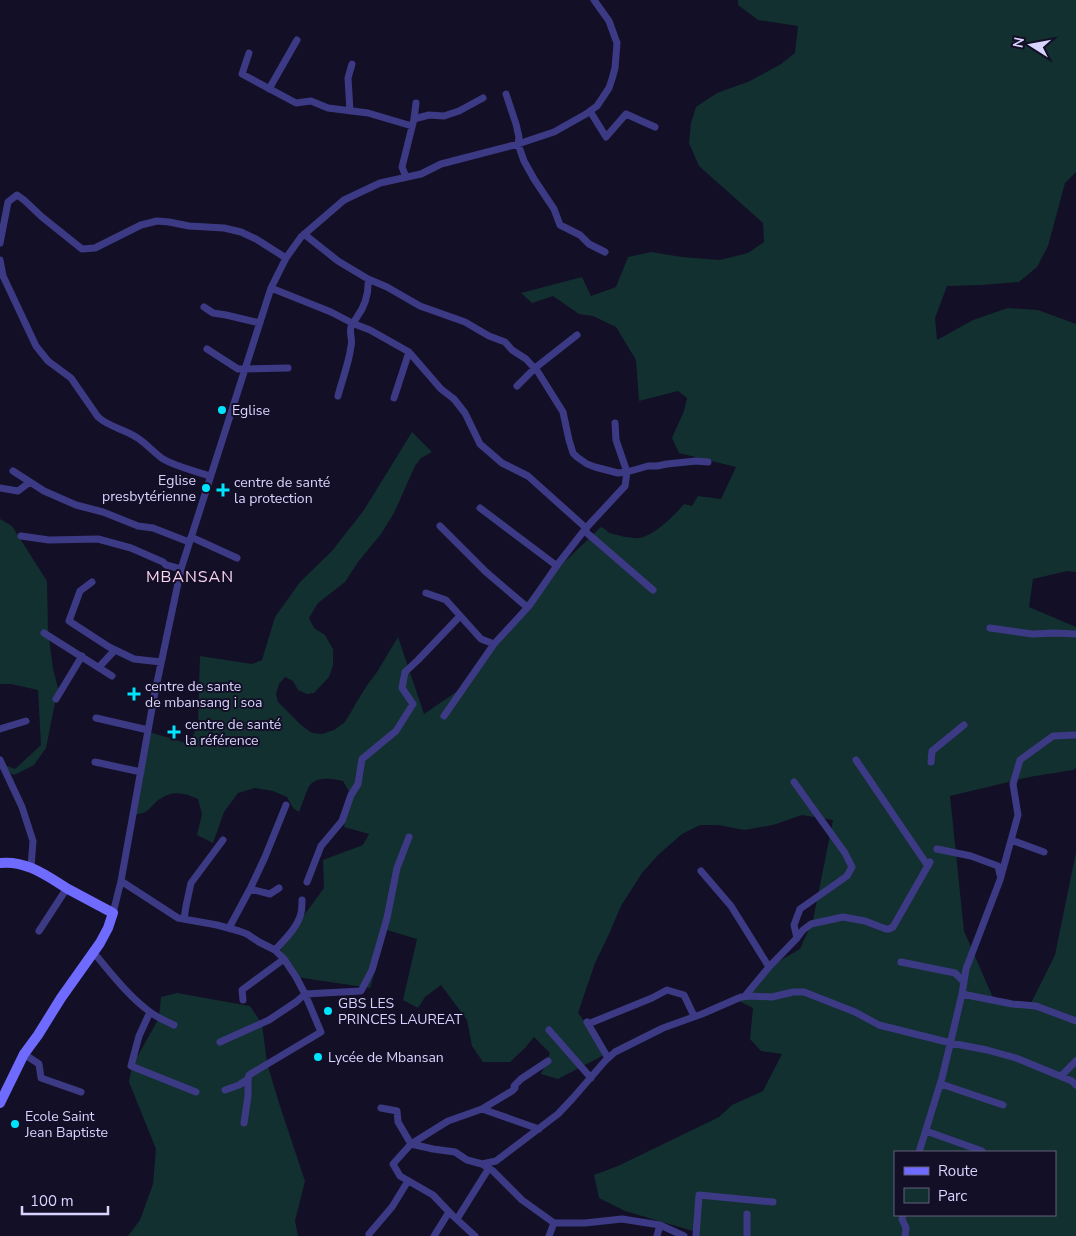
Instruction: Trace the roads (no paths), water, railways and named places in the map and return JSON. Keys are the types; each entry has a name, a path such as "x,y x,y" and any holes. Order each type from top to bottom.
{"street":[{"path":"0,1103 24,1054 38,1035 60,998 94,953 108,928 121,881 148,730 180,569 271,288 286,258 304,234 344,200 380,183 421,174 441,164 518,144 554,132 597,106 609,88 615,68 617,43 608,21 594,0"},
{"path":"269,89 297,40"},
{"path":"249,54 242,74 296,103 311,102 328,108 413,123 429,115 444,116 459,111 483,98"},
{"path":"350,111 348,78 352,64"},
{"path":"506,94 519,137 518,144 524,162 554,209 560,225 580,235 589,244 605,252"},
{"path":"406,177 402,167 416,103"},
{"path":"590,111 606,138 626,114 655,127"},
{"path":"0,243 8,202 17,195 82,250 95,248 141,225 168,222 189,226 224,228 241,232 286,258"},
{"path":"304,234 338,261 368,280 387,287 420,306 464,322 489,336 505,342 512,350 526,359 538,372 563,412 573,453 594,467 618,473 648,466 696,461 708,462"},
{"path":"0,260 3,276 36,346 48,361 71,378 98,417 103,422 137,437 165,460 210,476"},
{"path":"338,396 352,344 350,330 366,299 369,286 368,280"},
{"path":"271,288 332,312 370,330 409,352 441,389 454,399 465,412 480,444 502,463 528,476 586,528 587,533 653,590"},
{"path":"204,307 213,313 260,323"},
{"path":"517,386 535,368 577,335"},
{"path":"207,349 238,370 288,368"},
{"path":"394,398 409,352"},
{"path":"444,716 494,644 527,608 586,528 625,486 627,472 616,440 615,423"},
{"path":"13,471 44,491 76,505 103,512 138,526 152,528 190,540 237,558"},
{"path":"0,488 18,491 30,482"},
{"path":"480,508 557,566"},
{"path":"440,526 486,572 527,608"},
{"path":"21,536 50,540 98,539 131,548 166,565 180,569"},
{"path":"92,582 80,592 69,621 115,650 134,659 161,662"},
{"path":"426,593 446,600 481,639 494,644"},
{"path":"307,882 321,846 342,821 351,795 358,784 362,759 396,731 413,704 402,688 405,672 460,616"},
{"path":"990,628 1032,634 1076,634"},
{"path":"44,633 112,676"},
{"path":"99,667 115,650"},
{"path":"56,699 82,656"},
{"path":"96,718 148,730"},
{"path":"0,729 26,721"},
{"path":"931,762 932,752 964,724"},
{"path":"919,1151 940,1084 962,994 966,969 1001,877 1018,815 1013,784 1020,760 1054,736 1076,735"},
{"path":"0,760 22,807 32,841 31,868"},
{"path":"745,996 769,967 803,930 811,924 843,917 865,921 886,929 893,927 929,864 856,760"},
{"path":"96,762 141,772"},
{"path":"794,782 845,853 852,866 847,876 800,909 794,925 797,938"},
{"path":"229,928 265,858 286,805"},
{"path":"220,1042 269,1020 305,994 361,991 372,970 387,918 397,868 409,837"},
{"path":"184,920 191,883 223,840"},
{"path":"1011,840 1044,852"},
{"path":"937,849 971,856 998,866 1001,877"},
{"path":"0,863 18,864 45,874 113,913"},
{"path":"701,871 731,906 769,967"},
{"path":"121,881 178,918 229,928 247,934 275,950 291,968 305,994 321,1032 249,1075 244,1123"},
{"path":"39,931 67,888"},
{"path":"250,889 270,894 279,888"},
{"path":"275,950 299,919 302,900"},
{"path":"94,953 123,987 150,1012 174,1026"},
{"path":"243,1000 242,990 284,959"},
{"path":"901,962 955,973 964,982"},
{"path":"608,1058 587,1022 652,998 667,990 684,995 694,1016"},
{"path":"458,1219 485,1166 558,1114 608,1058 625,1047 663,1028 745,996 772,997 793,992 804,992 855,1012 879,1025 1016,1058 1061,1076 1076,1085"},
{"path":"962,994 1012,1004 1036,1006 1076,1021"},
{"path":"150,1012 139,1036 131,1066 196,1092"},
{"path":"549,1030 591,1078"},
{"path":"24,1054 39,1064 41,1078 81,1092"},
{"path":"475,1236 433,1195 400,1176 393,1164 411,1144 448,1121 482,1109 512,1091 520,1079 548,1061"},
{"path":"1061,1076 1076,1061"},
{"path":"225,1090 239,1085 248,1079"},
{"path":"940,1084 1003,1105"},
{"path":"381,1108 397,1111 398,1122 411,1144 455,1152 467,1160 485,1166 493,1171 522,1200 554,1223 585,1224 622,1219 660,1226 684,1236"},
{"path":"482,1109 539,1129"},
{"path":"926,1131 982,1151"},
{"path":"369,1234 392,1207 408,1182"},
{"path":"696,1236 699,1195 773,1202"},
{"path":"434,1236 449,1212"},
{"path":"747,1214 747,1236"},
{"path":"903,1216 902,1220 906,1228 905,1236"},
{"path":"549,1236 554,1223"},
{"path":"657,1236 660,1226"}],"place":[{"name":"Eglise","path":"222,410"},
{"name":"Eglise presbytérienne","path":"206,488"},
{"name":"centre de santé la protection","path":"223,490"},
{"name":"centre de sante de mbansang i soa","path":"134,694"},
{"name":"centre de santé la référence","path":"174,732"},
{"name":"GBS LES PRINCES LAUREAT","path":"328,1011"},
{"name":"Lycée de Mbansan","path":"318,1057"},
{"name":"Ecole Saint Jean Baptiste","path":"15,1124"}],"district":[{"name":"MBANSAN","path":"190,576"}]}
